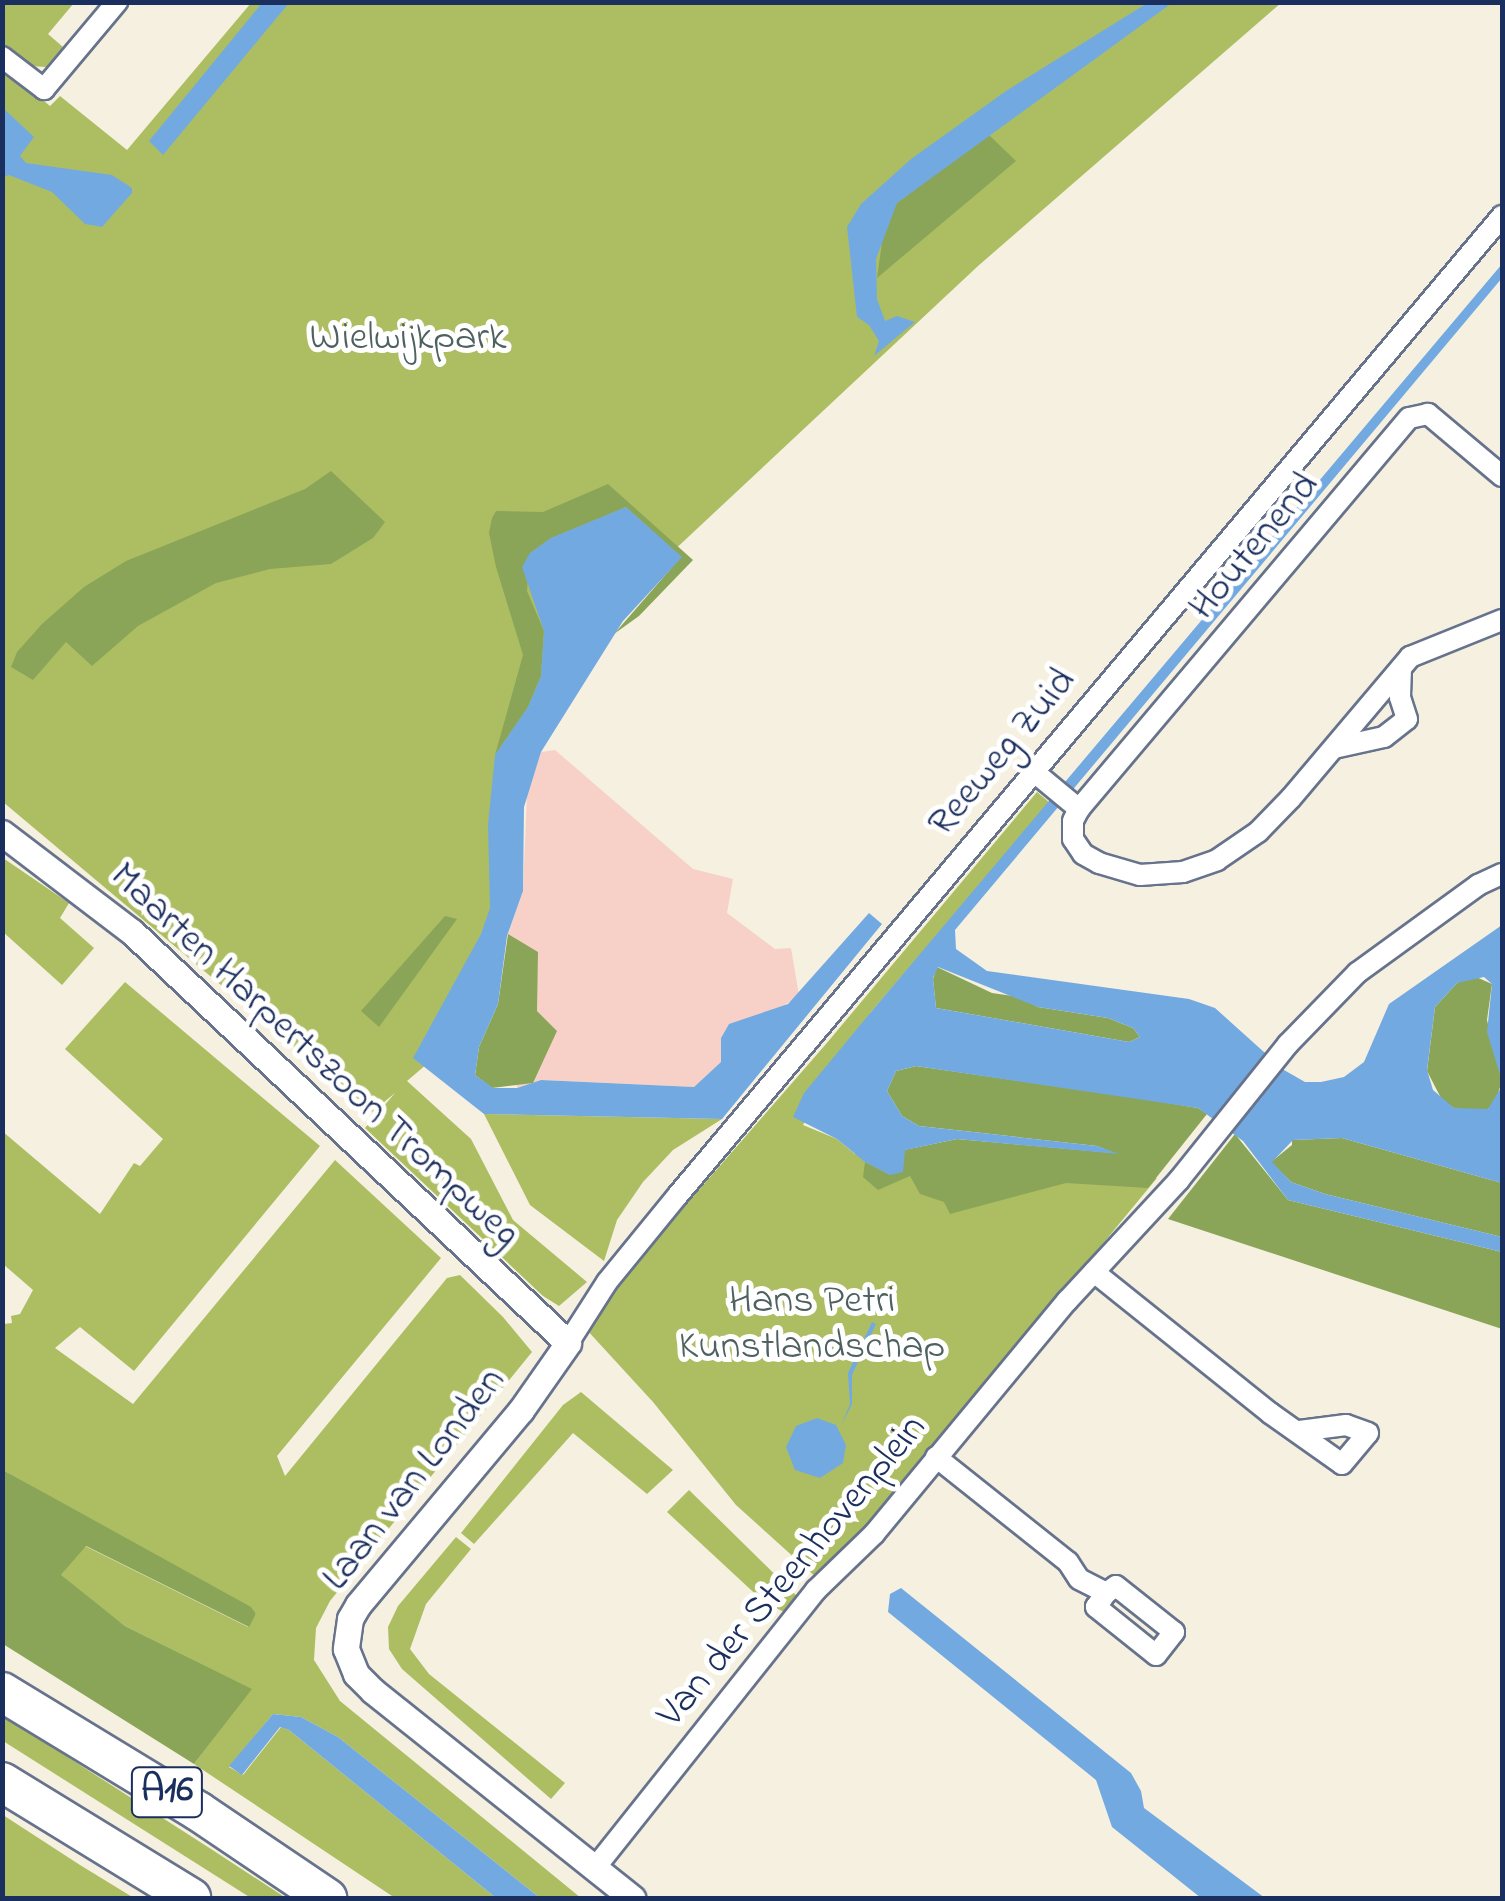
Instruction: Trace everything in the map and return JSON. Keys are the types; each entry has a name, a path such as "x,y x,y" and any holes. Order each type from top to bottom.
{"highway":[{"name":"A16","path":"2,1692 198,1811 327,1898"},
{"name":"A16","path":"2,1782 190,1898"}],"street":[{"path":"2,57 44,89 117,2"},
{"name":"Reeweg Zuid","path":"568,1343 607,1282 678,1195 1041,777 1502,216"},
{"name":"Houtenend","path":"1079,809 1409,418 1428,414 1502,476"},
{"path":"1041,777 1079,809 1072,821 1073,840 1083,854 1140,875 1183,872 1217,860 1258,832 1401,669 1429,646 1502,620"},
{"path":"1334,748 1384,738 1407,719 1400,697 1401,669"},
{"name":"Maarten Harpertszoon Trompweg","path":"2,834 132,932 568,1343"},
{"name":"Van der Steenhovenplein","path":"595,1868 816,1590 874,1534 1094,1272 1207,1145 1288,1044 1358,973 1478,884 1502,874"},
{"path":"1094,1272 1270,1413 1300,1430"},
{"name":"Laan van Londen","path":"568,1343 520,1410 358,1605 350,1619 346,1650 356,1674 372,1691 632,1898"},
{"path":"936,1457 1068,1562 1079,1578 1106,1593"}],"shaded area":[{"path":"555,750 693,869 733,879 727,913 775,949 791,948 799,995 779,1009 729,1024 721,1038 721,1062 694,1087 541,1080 517,1088 508,934 523,891 527,795 541,752"}],"green space":[{"path":"2,3 74,3 48,34 63,47 46,67 30,66 3,44"},
{"name":"Wielwijkpark","path":"251,3 1281,3 978,266 546,670 462,1034 407,1081 471,1139 513,1220 587,1282 559,1306 543,1296 365,1128 395,1093 372,1112 3,802 2,66 50,106 60,96 127,150"},
{"path":"988,134 1016,161 877,278 884,228 897,203"},
{"path":"331,471 385,522 373,538 331,564 270,569 216,583 138,626 92,666 66,642 33,680 11,667 17,652 42,624 84,587 126,561 305,489"},
{"path":"608,484 693,560 639,616 614,634 681,557 626,507 552,538 530,553 527,591 544,631 541,676 528,707 495,755 523,655 496,567 489,533 492,518 496,511 543,512"},
{"name":"Hans Petri Kunstlandschap","path":"1037,792 1050,803 871,1012 803,1125 837,1139 855,1154 1157,1178 864,1533 817,1578 736,1505 653,1402 586,1329 609,1293 826,1044"},
{"path":"3,858 69,903 60,918 94,948 62,985 3,932"},
{"path":"445,916 457,919 379,1027 361,1011"},
{"path":"508,934 538,952 537,1011 557,1031 533,1083 492,1088 475,1075 479,1047 498,1004"},
{"path":"937,967 992,993 1020,997 1038,1007 1108,1018 1133,1028 1140,1037 1129,1042 936,1008 933,979"},
{"path":"1474,976 1492,984 1487,1020 1502,1081 1496,1100 1488,1109 1476,1111 1454,1108 1442,1100 1427,1071 1435,1007 1457,983"},
{"path":"125,982 320,1146 134,1371 80,1327 55,1348 133,1404 335,1160 441,1258 277,1456 285,1476 447,1278 460,1275 503,1317 532,1352 330,1601 316,1628 314,1660 340,1701 581,1898 540,1898 338,1737 301,1717 273,1714 229,1767 243,1775 281,1727 289,1730 496,1898 395,1898 194,1764 251,1689 125,1626 60,1576 85,1546 248,1627 256,1614 3,1470 4,1324 12,1323 11,1316 20,1314 33,1290 3,1264 2,1131 100,1214 134,1163 140,1166 163,1139 65,1049"},
{"path":"916,1066 1151,1100 1198,1108 1207,1114 1148,1188 1066,1183 950,1214 944,1202 920,1194 910,1176 878,1190 863,1177 865,1162 890,1175 904,1150 957,1139 1114,1153 1097,1146 919,1126 902,1116 887,1091 896,1071"},
{"path":"484,1114 722,1119 673,1150 643,1182 617,1220 604,1261 530,1205"},
{"path":"1235,1134 1288,1200 1502,1252 1502,1329 1168,1219"},
{"path":"1342,1138 1502,1183 1502,1237 1325,1194 1291,1182 1271,1162 1292,1145 1292,1140"},
{"path":"581,1392 673,1470 647,1494 573,1433 474,1544 461,1533 563,1405"},
{"path":"3,1470 251,1607 256,1614 249,1627 86,1546 61,1575 125,1626 252,1689 194,1764 3,1644"},
{"path":"689,1490 800,1599 788,1614 764,1602 667,1512"},
{"path":"456,1537 471,1549 426,1604 410,1649 429,1674 565,1783 551,1799 402,1669 389,1649 388,1627 398,1606"},
{"path":"2,1715 286,1898 251,1898 3,1741"},
{"path":"3,1815 80,1865 134,1898 3,1898"}],"water":[{"path":"1149,2 1172,3 897,203 876,259 877,299 885,321 897,316 915,322 874,356 879,341 869,325 857,317 847,227 861,204 911,159 1006,91"},
{"path":"262,3 289,3 163,155 149,141"},
{"path":"3,108 34,137 20,156 26,163 112,175 132,188 132,193 102,227 85,224 52,192 9,175 3,177"},
{"path":"1502,264 1502,278 955,930 956,949 987,971 1189,999 1215,1008 1284,1070 1305,1082 1321,1082 1344,1077 1364,1062 1389,1004 1502,925 1502,1081 1487,1032 1492,984 1484,977 1457,983 1435,1007 1427,1070 1433,1090 1454,1108 1488,1109 1502,1086 1502,1183 1342,1138 1293,1140 1272,1162 1291,1182 1325,1194 1502,1237 1502,1252 1288,1200 1243,1141 1198,1108 916,1066 896,1071 887,1091 902,1116 919,1126 1097,1146 1119,1154 957,1139 905,1150 903,1172 890,1175 865,1162 837,1139 793,1117 804,1093","holes":["938,967 1038,1007 1108,1018 1133,1028 1140,1037 1129,1042 936,1008 933,978"]},
{"path":"626,507 682,557 623,621 541,752 524,807 523,891 507,936 498,1004 479,1047 475,1075 493,1088 517,1088 541,1080 694,1087 721,1062 721,1038 729,1024 788,1004 869,913 882,924 722,1119 484,1114 413,1058 481,934 490,908 488,825 495,755 528,707 541,676 544,631 522,567 530,553 551,538"},
{"path":"872,1322 876,1324 852,1375 852,1404 841,1426 850,1404 848,1373"},
{"path":"817,1418 836,1425 846,1445 843,1463 820,1478 795,1470 786,1447 796,1426"},
{"path":"901,1588 1131,1773 1141,1791 1144,1808 1265,1898 1201,1898 1112,1827 1096,1780 888,1612 890,1594"},
{"path":"273,1714 301,1717 338,1737 540,1898 496,1898 289,1730 280,1727 242,1775 229,1766"}]}
